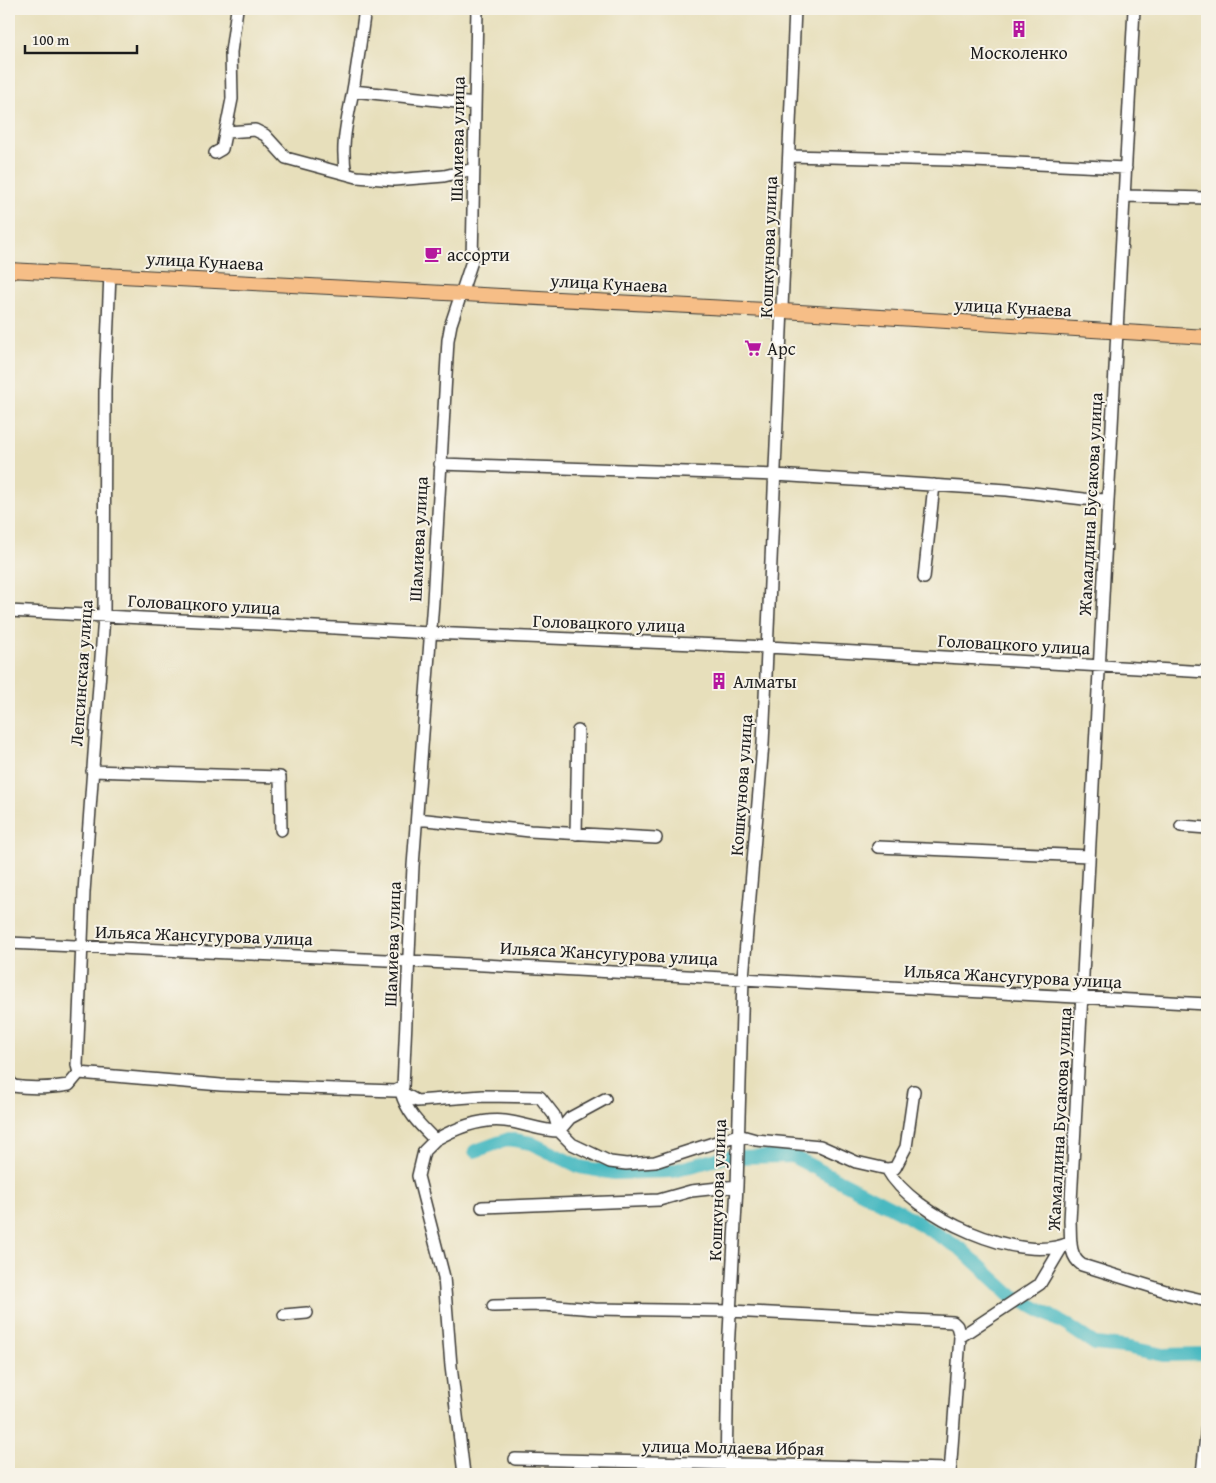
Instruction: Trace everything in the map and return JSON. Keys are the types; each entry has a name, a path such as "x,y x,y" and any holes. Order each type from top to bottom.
{"main road":[{"name":"улица Кунаева","path":"9,270 783,311 1207,337"}],"street":[{"path":"215,153 222,149 227,132 232,99 231,52 237,9"},
{"path":"346,174 343,158 344,135 353,91 365,9"},
{"name":"Шамиева улица","path":"403,1085 417,820 448,340 460,294 472,261 477,9"},
{"name":"Кошкунова улица","path":"726,1469 743,978 768,647 795,9"},
{"name":"Жамалдина Бусакова улица","path":"1067,1244 1070,1221 1083,998 1098,666 1134,9"},
{"path":"353,91 475,104"},
{"path":"227,132 255,130 265,134 286,158 357,178 394,180 444,176 474,169"},
{"path":"789,156 950,160 1126,168"},
{"path":"1124,196 1207,198"},
{"name":"Лепсинская улица","path":"79,1073 77,1065 82,948 92,770 104,616 105,390 110,274"},
{"path":"440,464 776,475 819,480 934,485 1108,500"},
{"path":"924,578 934,485"},
{"name":"Головацкого улица","path":"9,611 430,633 768,647 1207,672"},
{"path":"576,834 578,731"},
{"path":"92,770 280,777 281,830"},
{"path":"417,820 530,831 656,838"},
{"path":"1181,826 1207,828"},
{"path":"878,847 1089,856"},
{"name":"Ильяса Жансугурова улица","path":"9,943 82,948 409,961 743,978 1207,1004"},
{"path":"9,1080 13,1086 30,1089 69,1085 79,1073 276,1088 395,1091 403,1085"},
{"path":"403,1085 417,1102 482,1096 540,1097 554,1115 559,1131 572,1144 590,1155 610,1162 626,1164 655,1162 737,1140 756,1140 820,1146 856,1162 887,1169 895,1168 906,1146 914,1091"},
{"path":"403,1085 404,1104 412,1116 435,1140"},
{"path":"464,1474 451,1366 444,1277 418,1176 424,1151 435,1140 457,1128 505,1121 545,1131 559,1131 570,1118 606,1099"},
{"path":"887,1169 895,1184 930,1212 997,1243 1038,1250 1067,1244"},
{"path":"482,1207 659,1200 691,1191 737,1186"},
{"path":"960,1336 1040,1284 1067,1244"},
{"path":"1067,1244 1075,1258 1082,1265 1172,1293 1207,1301"},
{"path":"493,1306 543,1305 595,1309 946,1320 957,1326 960,1336 950,1472"},
{"path":"284,1315 307,1313"},
{"path":"1202,1474 1207,1425"},
{"name":"улица Молдаева Ибрая","path":"515,1459 726,1469 950,1472"}],"waterway":[{"path":"475,1151 509,1139 531,1143 580,1167 614,1173 673,1171 724,1157 792,1156 904,1214 961,1249 1010,1294 1065,1324 1095,1344 1125,1347 1164,1355 1207,1354"}],"place":[{"name":"Москоленко","path":"1019,29"},
{"name":"ассорти","path":"433,254"},
{"name":"Арс","path":"753,348"},
{"name":"Алматы","path":"719,681"}]}
